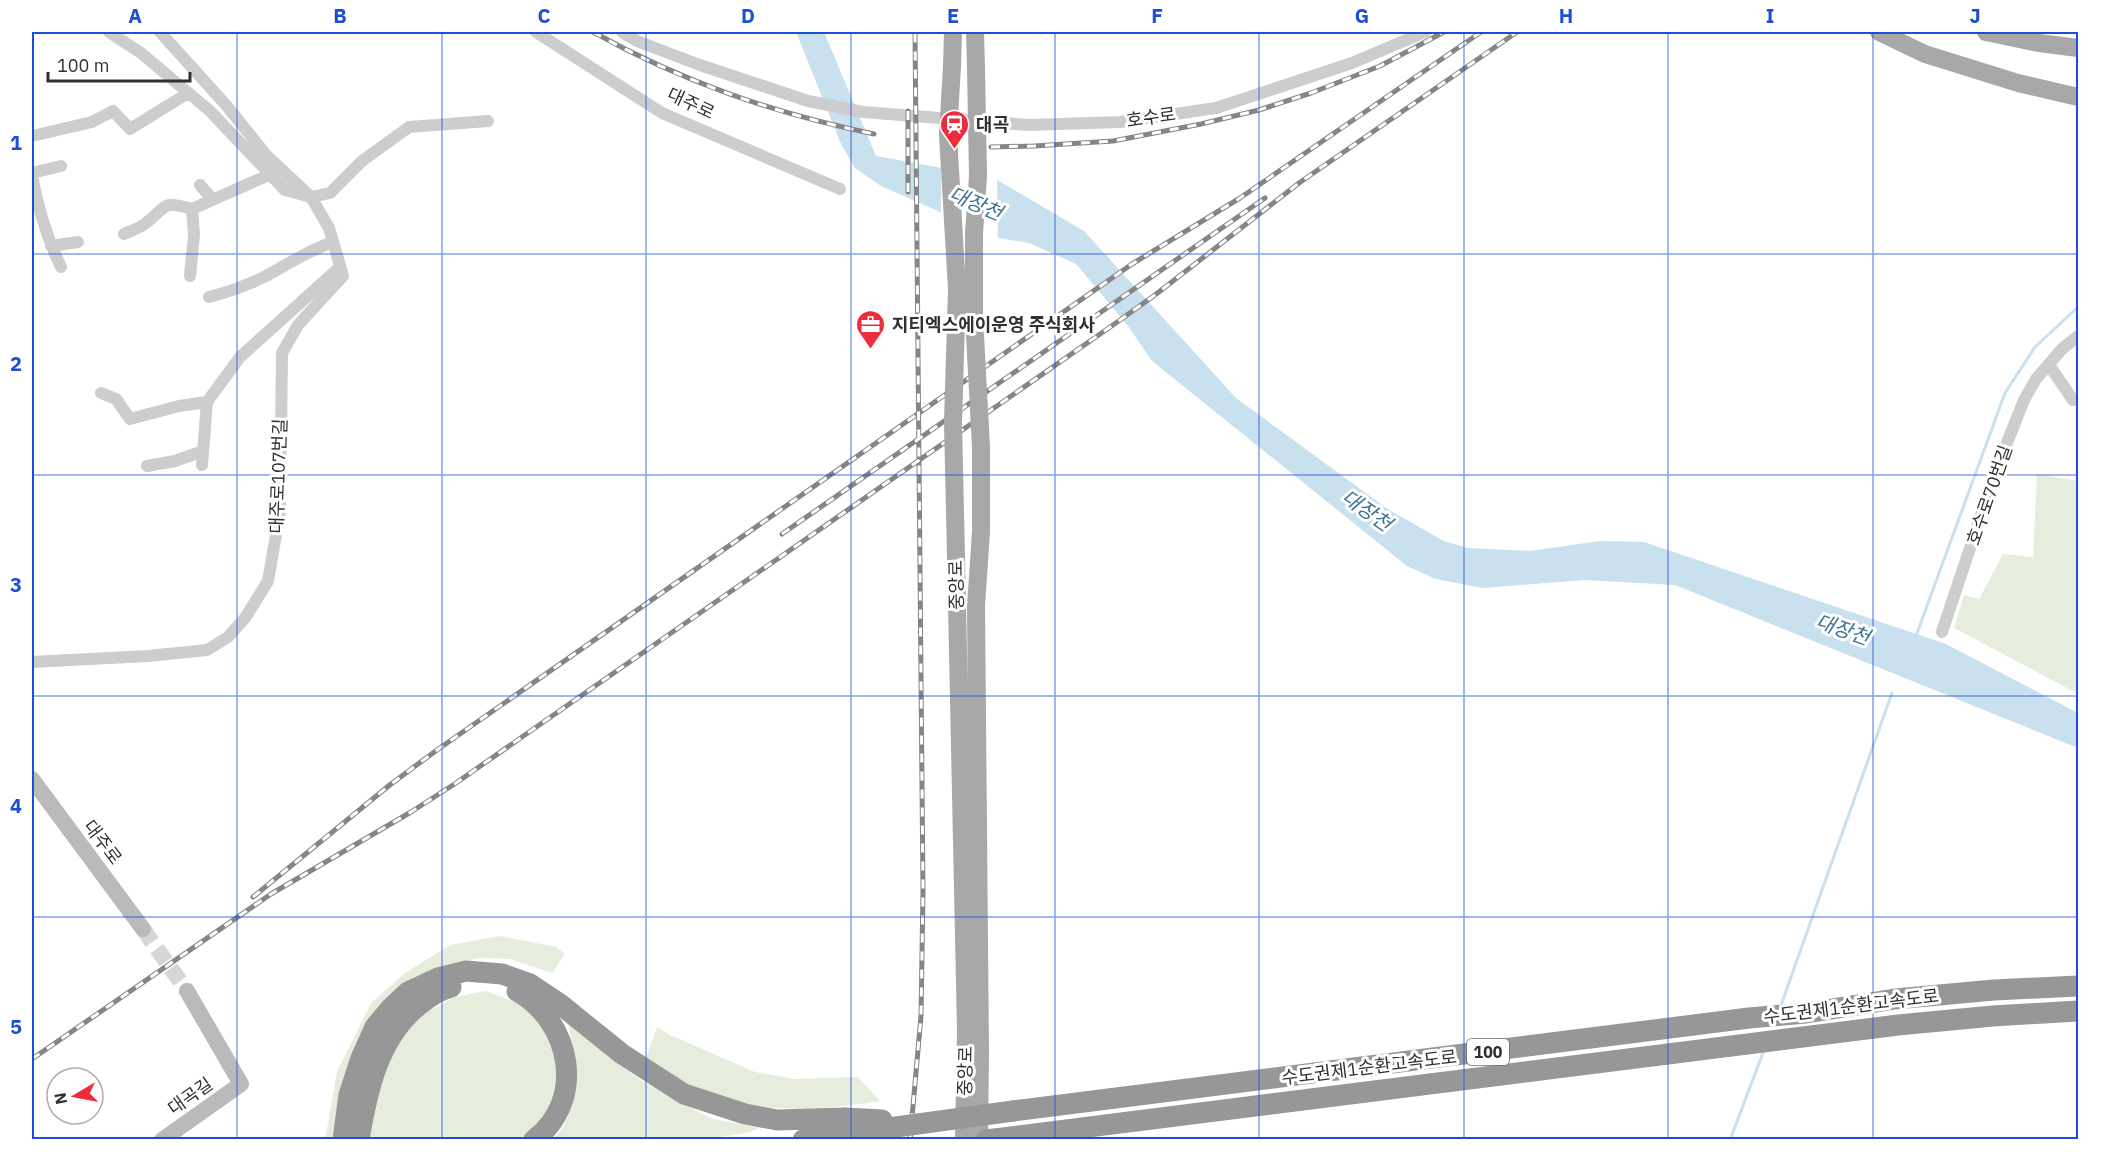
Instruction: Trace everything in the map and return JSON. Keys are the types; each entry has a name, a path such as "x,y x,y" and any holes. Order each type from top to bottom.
{"highway":[{"path":"343,1140 349,1095 361,1058 375,1027 408,992 438,978 466,972 502,974 530,984 560,1004 622,1053 684,1094 745,1114 777,1120 845,1126"},
{"path":"359,1140 371,1079 394,1031 409,1013 441,990 483,982 518,991 534,1002 560,1037 565,1057 566,1079 563,1098 555,1118 534,1140"},
{"name":"수도권제1순환고속도로","path":"803,1140 845,1126 927,1123 1749,1018 1806,1013 1895,999 1994,990 2079,986"},
{"name":"수도권제1순환고속도로","path":"986,1140 1898,1025 2079,1011"}],"main road":[{"name":"중앙로","path":"953,32 948,135 957,334 953,422 966,997 964,1140"},
{"name":"중앙로","path":"975,32 978,176 974,233 974,317 981,447 981,532 976,606 979,1140"},
{"path":"1879,32 1925,54 2018,83 2079,97"},
{"path":"1986,32 2041,37 2079,37"},
{"path":"2041,37 2079,48"}],"street":[{"path":"110,32 141,53 210,111 285,190 311,197 330,193 362,162 409,127 488,121"},
{"path":"160,32 226,105 267,156 311,197 329,228 340,267 240,357 207,402 202,465"},
{"name":"대주로","path":"536,32 662,113 840,189"},
{"name":"호수로","path":"622,32 637,41 697,64 808,101 863,112 1029,125 1131,120 1216,108 1352,63 1425,32"},
{"path":"32,136 92,123 113,111 130,129 188,93"},
{"path":"61,166 32,175 39,214 61,267"},
{"path":"124,234 145,225 164,206 174,204 192,209 271,174"},
{"path":"200,185 213,200"},
{"path":"190,276 194,235 192,209"},
{"path":"51,246 78,242"},
{"path":"209,297 264,276 312,249 333,242"},
{"name":"대주로107번길","path":"32,662 148,656 207,650 228,637 245,618 268,580 280,512 282,353 298,325 343,276 340,267"},
{"name":"호수로70번길","path":"1942,632 1995,473 2024,400 2036,379 2062,349 2079,336"},
{"path":"2049,365 2073,400 2079,400"},
{"path":"101,393 116,399 130,419 179,406 207,402"},
{"path":"147,466 175,461 203,451"},
{"name":"대주로","path":"32,779 143,929"},
{"name":"대곡길","path":"162,1140 241,1084 187,991"}],"green space":[{"path":"2037,474 2078,481 2078,694 1954,628 1964,595 1979,599 2003,554 2033,557"},
{"path":"500,936 556,947 565,954 552,973 510,959 480,958 444,965 414,979 338,1139 320,1140 326,1135 337,1072 371,1003 405,973 450,945"},
{"path":"486,991 520,1004 538,1017 552,1037 559,1085 546,1121 521,1139 370,1140 380,1081 399,1039 424,1014 454,997"},
{"path":"568,1023 584,1031 611,1059 642,1081 677,1101 713,1119 759,1128 748,1133 697,1140 551,1140 561,1129 568,1116 572,1101 574,1069"},
{"path":"657,1027 755,1072 795,1079 858,1077 880,1101 816,1108 786,1108 758,1106 702,1091 646,1059"}],"water":[{"name":"대장천","path":"796,32 824,32 876,156 992,177 1084,231 1236,398 1389,510 1444,541 1468,548 1530,551 1600,541 1644,542 1946,644 2078,713 2078,748 1675,585 1584,580 1483,588 1436,579 1407,566 1152,361 1128,326 1076,264 1029,243 999,238 881,186 855,168 841,144"}],"pier":[{"path":"941,165 993,174 997,177 998,241 941,216"}],"waterway":[{"path":"1916,636 2005,393 2035,347 2078,307"},
{"path":"1780,1008 1892,693"},
{"path":"1730,1140 1764,1050"}],"tunnel":[{"path":"143,929 187,991"}],"railway":[{"path":"593,32 661,66 729,94 800,116 874,134"},
{"path":"910,1140 921,1016 923,891 915,32"},
{"path":"991,147 1113,141 1259,110 1380,66 1444,32"},
{"path":"253,897 391,784 437,750 1132,264 1240,198 1481,32"},
{"path":"32,1059 271,894 456,783 1113,325 1299,183 1517,32"},
{"path":"908,111 908,192"},
{"path":"782,534 1265,198"}],"place":[{"name":"대곡","path":"955,150"},
{"name":"지티엑스에이운영 주식회사","path":"871,350"}]}
